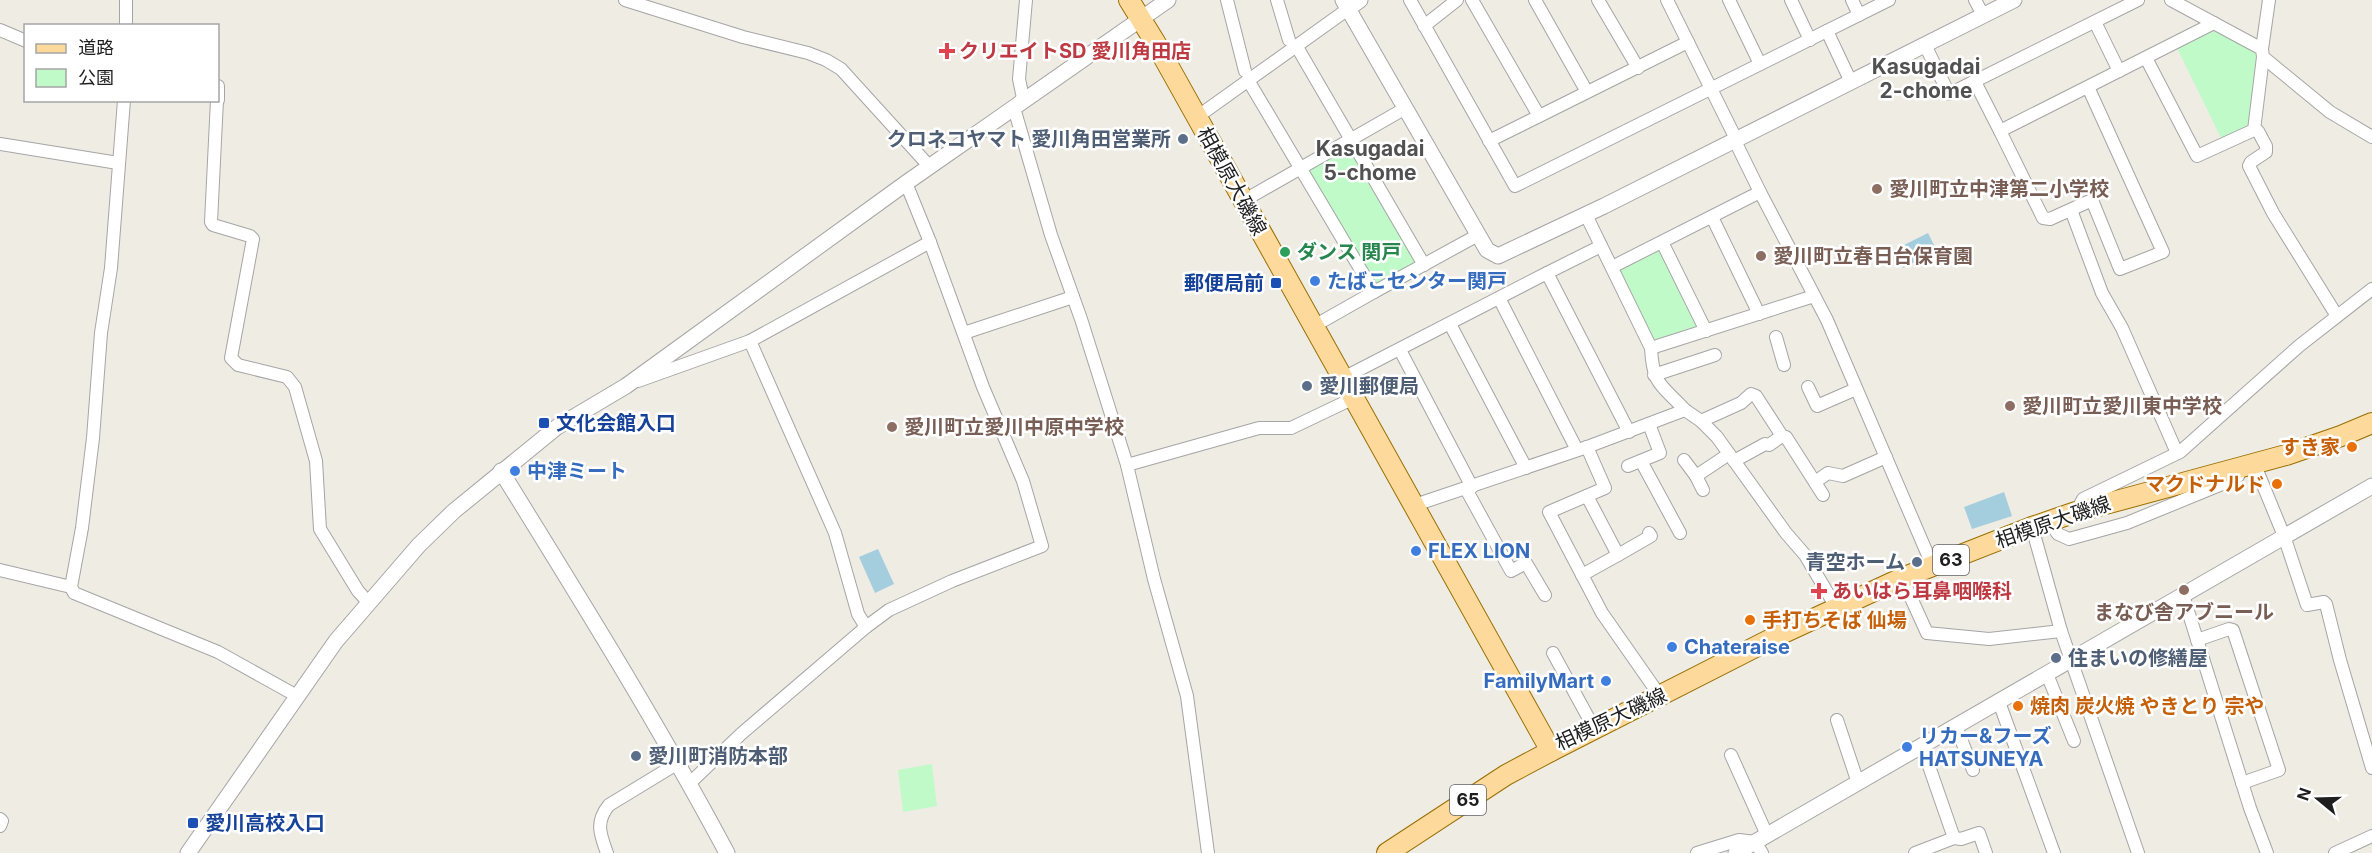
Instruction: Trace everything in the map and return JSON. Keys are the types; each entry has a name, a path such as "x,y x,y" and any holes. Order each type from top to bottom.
{"main road":[{"name":"相模原大磯線","path":"1129,0 1197,117 1551,751 1836,607 1902,578 2076,512 2248,465 2341,436 2372,423"},
{"name":"65","path":"1388,853 1506,776 1551,751"}],"street":[{"path":"126,0 126,24"},
{"path":"625,0 826,60 841,69 930,167"},
{"path":"1014,108 1023,99 1019,79 1026,0"},
{"path":"188,853 297,696 368,602 426,538 501,471 557,427 626,386 906,183 1168,0"},
{"path":"1227,0 1247,76 1374,292"},
{"path":"1277,0 1285,33 1352,141 1424,266"},
{"path":"1410,0 1515,186 1888,0"},
{"path":"1424,26 1457,0"},
{"path":"1472,0 1539,116"},
{"path":"1535,0 1587,92"},
{"path":"1599,0 1638,68"},
{"path":"1667,0 1760,192 1827,320 1933,567"},
{"path":"1729,0 1760,64"},
{"path":"1791,0 1810,40"},
{"path":"1852,0 1859,15"},
{"path":"1975,0 1983,15"},
{"path":"1197,117 1247,76 1350,3 1404,109 1487,250 1492,254 1503,255 2014,0"},
{"path":"1925,45 1949,94 2138,0"},
{"path":"2172,0 2262,53 2330,112 2372,137"},
{"path":"2253,130 2270,0"},
{"path":"2095,22 2119,71"},
{"path":"2000,131 2214,23"},
{"path":"0,30 24,40"},
{"path":"1827,31 1851,82"},
{"path":"1490,141 1688,42"},
{"path":"2146,57 2197,156 2253,130 2258,131 2266,146 2266,152 2251,162 2249,166 2273,213 2337,316"},
{"path":"1975,82 2043,218 2050,219 2092,200 2120,269 2163,252 2088,87"},
{"path":"124,102 111,268 101,333 93,438 82,528 71,587 74,593 218,652 297,696"},
{"path":"218,102 210,222 253,239 231,357 238,365 287,377 295,387 316,461 320,529 358,591 368,602"},
{"path":"1014,108 1051,236 1127,465 1154,579 1187,696 1208,853"},
{"path":"1244,201 1352,141 1404,109"},
{"path":"0,144 118,163"},
{"path":"690,783 741,734 889,610 952,581 1042,546 1023,481 983,387 906,183"},
{"path":"1612,267 1760,192"},
{"path":"2071,210 2102,292 2122,328 2177,453"},
{"path":"1586,215 1652,348 1656,380 1685,410 1701,421 1731,457 1786,533 1805,555 1836,607"},
{"path":"1712,217 1760,314"},
{"path":"1314,327 1478,235"},
{"path":"626,386 750,341 930,242"},
{"path":"1662,243 1706,331"},
{"path":"1343,378 1601,246"},
{"path":"1547,273 1629,432"},
{"path":"2076,512 2083,499 2172,458 2299,346 2372,289"},
{"path":"1652,348 1814,296"},
{"path":"964,333 1073,297"},
{"path":"1499,298 1605,488 1549,512 1602,613 1660,696"},
{"path":"1450,324 1526,468"},
{"path":"1776,337 1784,365"},
{"path":"750,341 835,533 858,614 866,627"},
{"path":"1400,350 1511,571 1530,560 1545,595"},
{"path":"1654,375 1716,354"},
{"path":"1807,393 1817,406 1856,388"},
{"path":"1701,421 1741,403 1751,394 1755,396 1782,436 1786,437 1822,495"},
{"path":"1127,465 1259,428 1291,428 1354,398"},
{"path":"1415,505 1629,432 1685,410"},
{"path":"1628,466 1660,453 1649,424"},
{"path":"1696,476 1731,457 1765,444 1768,445 1782,436"},
{"path":"1815,482 1828,473 1843,476 1886,457"},
{"path":"1684,460 1703,490"},
{"path":"1641,461 1677,519 1680,533"},
{"path":"2041,524 2069,539 2118,526 2232,480 2248,465 2284,536 2307,604 2324,602 2326,604 2372,768"},
{"path":"501,471 690,783 727,853"},
{"path":"1736,853 1761,843 1858,783 2372,486"},
{"path":"1587,496 1618,555"},
{"path":"2041,524 2061,631 2138,853"},
{"path":"1582,575 1651,536"},
{"path":"0,570 71,587"},
{"path":"1902,578 1927,633 1989,639 2061,631"},
{"path":"2183,595 2242,783 2267,853"},
{"path":"2197,640 2229,629 2233,630 2277,763 2279,770 2242,783"},
{"path":"1552,653 1595,730"},
{"path":"2047,674 2068,736"},
{"path":"1999,702 2054,853"},
{"path":"1956,726 1973,770"},
{"path":"1836,727 1858,783"},
{"path":"1922,746 1954,838"},
{"path":"1731,754 1761,843"},
{"path":"602,852 598,827 602,814 609,805 678,763"},
{"path":"0,819 2,822 0,826"},
{"path":"1915,853 1954,838 1961,839 1979,833 1986,853"},
{"path":"2335,853 2372,836"},
{"path":"1697,853 1739,840 1761,843"}],"green space":[{"path":"2213,28 2260,53 2249,127 2222,140 2177,48"},
{"path":"1351,146 1418,264 1376,287 1305,172"},
{"path":"1660,248 1699,329 1653,344 1617,268"},
{"path":"932,764 937,806 903,812 898,770"}],"water":[{"path":"1928,233 1937,251 1903,268 1894,250"},
{"path":"2004,492 2012,516 1972,529 1964,507"},
{"path":"878,549 894,584 875,593 859,557"}],"place":[{"name":"クリエイトSD 愛川角田店","path":"947,51"},
{"name":"クロネコヤマト 愛川角田営業所","path":"1183,139"},
{"name":"愛川町立中津第二小学校","path":"1877,189"},
{"name":"ダンス 関戸","path":"1285,252"},
{"name":"愛川町立春日台保育園","path":"1761,256"},
{"name":"たばこセンター関戸","path":"1315,281"},
{"name":"郵便局前","path":"1276,283"},
{"name":"愛川郵便局","path":"1307,386"},
{"name":"愛川町立愛川東中学校","path":"2010,406"},
{"name":"文化会館入口","path":"544,423"},
{"name":"愛川町立愛川中原中学校","path":"892,427"},
{"name":"すき家","path":"2352,447"},
{"name":"中津ミート","path":"515,471"},
{"name":"マクドナルド","path":"2277,484"},
{"name":"FLEX LION","path":"1416,551"},
{"name":"青空ホーム","path":"1917,562"},
{"name":"まなび舎アブニール","path":"2184,590"},
{"name":"あいはら耳鼻咽喉科","path":"1819,591"},
{"name":"手打ちそば 仙場","path":"1750,620"},
{"name":"Chateraise","path":"1672,647"},
{"name":"住まいの修繕屋","path":"2056,658"},
{"name":"FamilyMart","path":"1606,681"},
{"name":"焼肉 炭火焼 やきとり 宗や","path":"2018,706"},
{"name":"リカー&フーズ HATSUNEYA","path":"1907,747"},
{"name":"愛川町消防本部","path":"636,756"},
{"name":"愛川高校入口","path":"193,823"}],"district":[{"name":"Kasugadai 2-chome","path":"1926,79"},
{"name":"Kasugadai 5-chome","path":"1370,161"}]}
